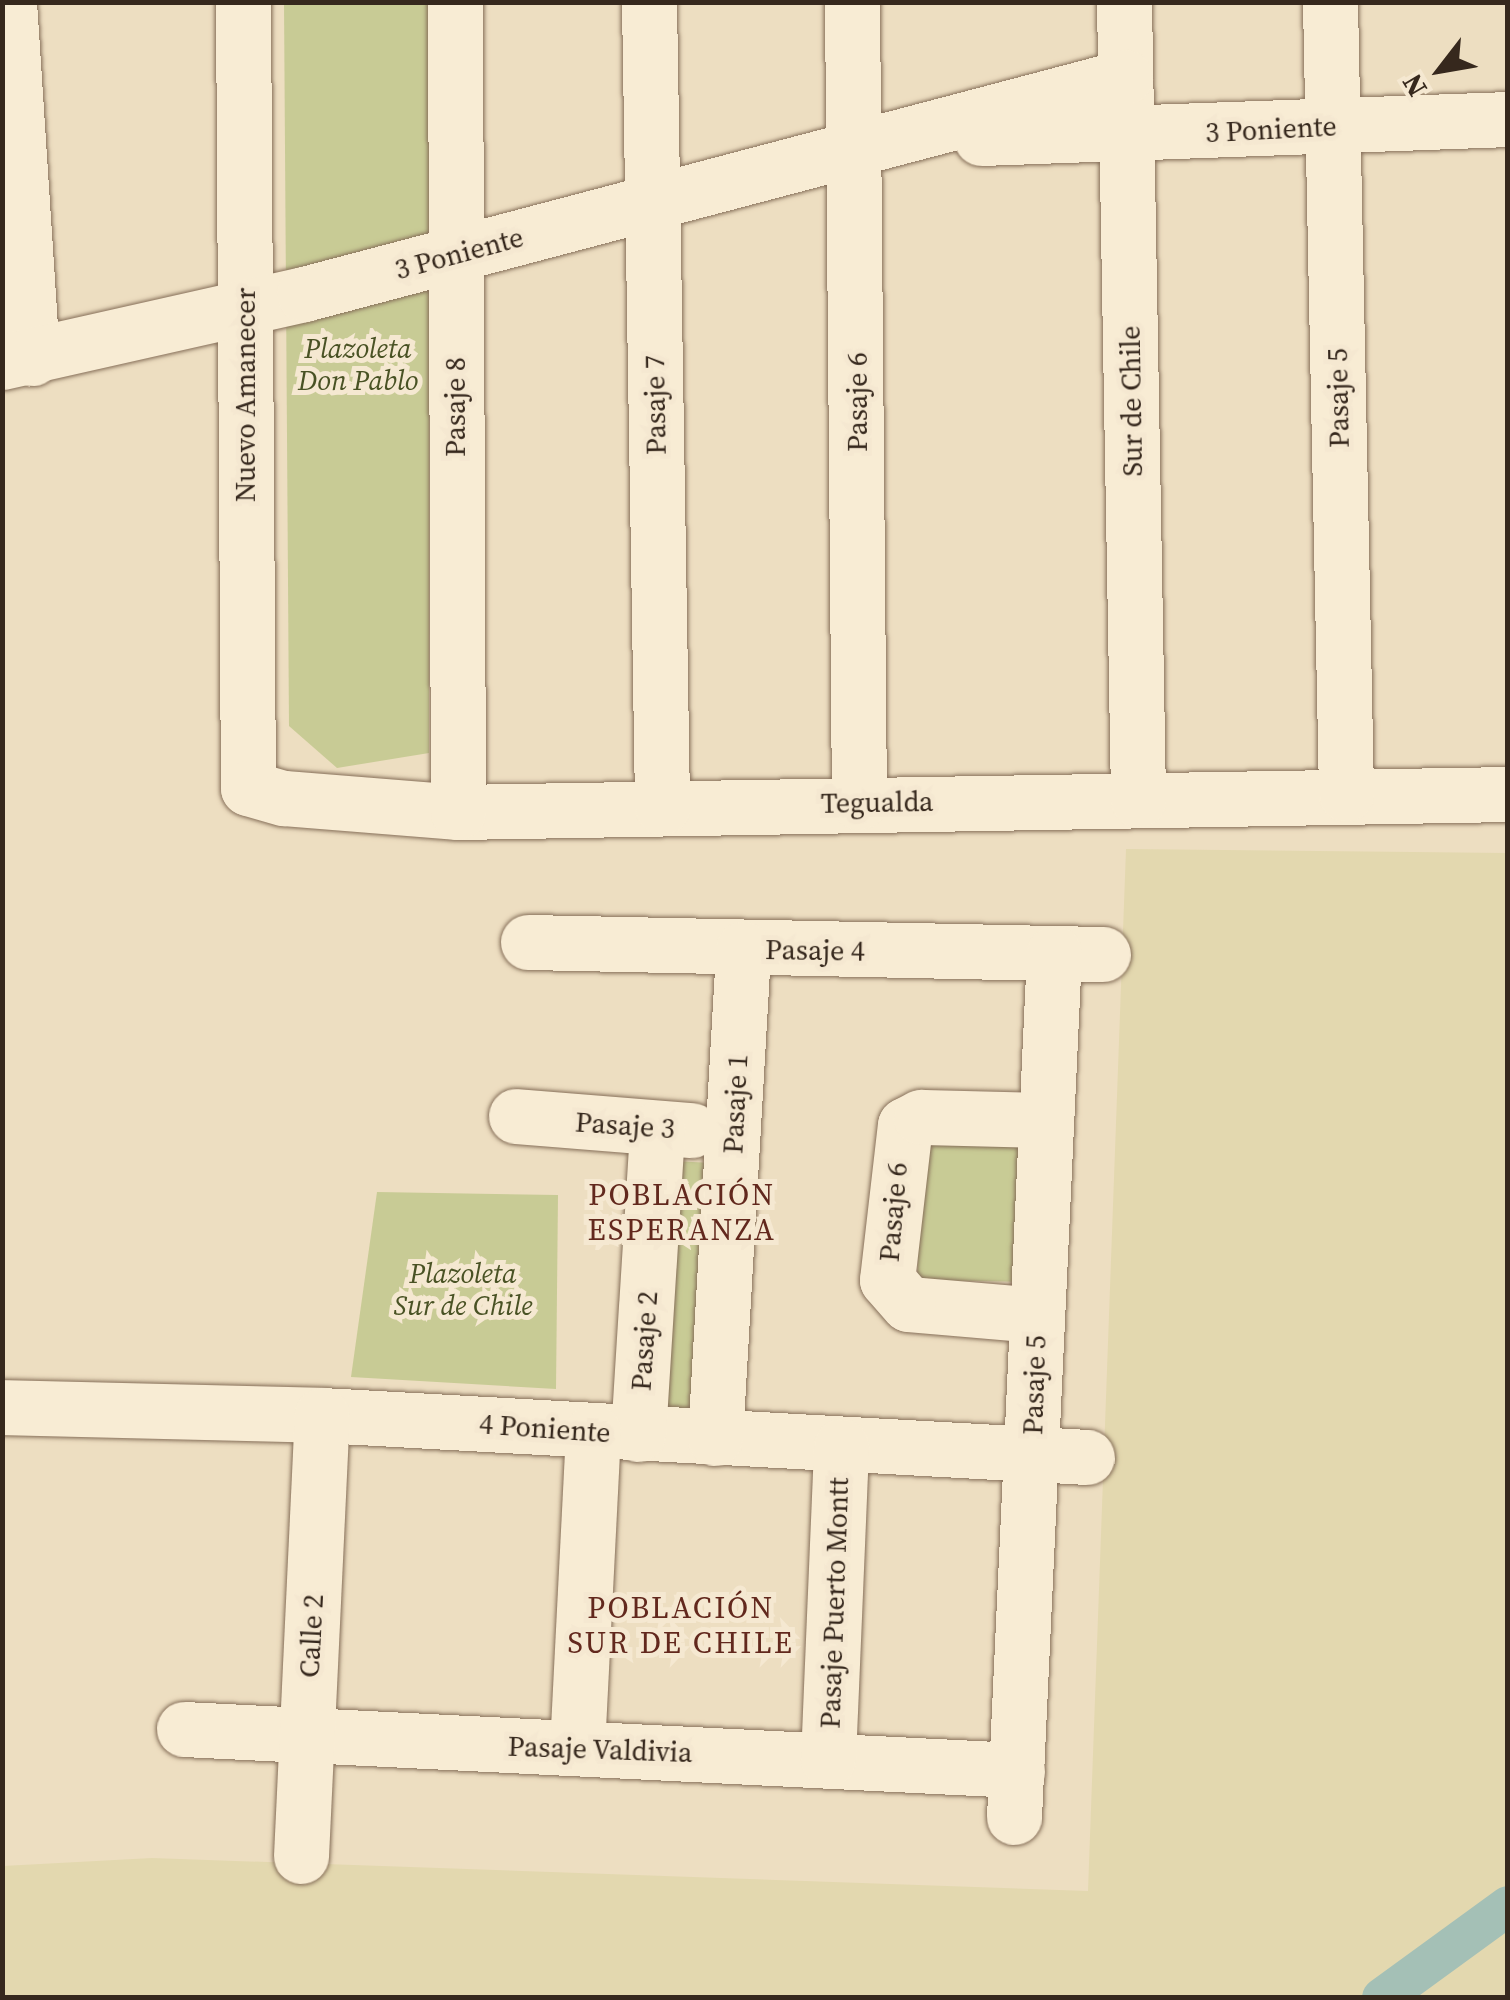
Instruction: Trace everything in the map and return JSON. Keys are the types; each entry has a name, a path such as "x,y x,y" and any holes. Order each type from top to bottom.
{"street":[{"path":"9,2 17,360"},
{"name":"Nuevo Amanecer","path":"243,2 248,788"},
{"name":"Pasaje 8","path":"455,2 458,812"},
{"name":"Pasaje 7","path":"649,2 662,806"},
{"name":"Pasaje 6","path":"852,2 859,802"},
{"name":"Sur de Chile","path":"1124,2 1138,800"},
{"name":"Pasaje 5","path":"1330,2 1346,794"},
{"name":"3 Poniente","path":"17,360 454,256 652,200 855,148 914,138 1125,77"},
{"name":"3 Poniente","path":"914,138 1126,137 1508,118"},
{"name":"Tegualda","path":"248,788 284,798 458,812 859,802 1508,794"},
{"name":"Pasaje 4","path":"528,942 1078,954"},
{"name":"Pasaje 1","path":"715,1438 743,949"},
{"name":"Pasaje 5","path":"1016,1794 1046,1120 1078,954"},
{"name":"Pasaje 3","path":"516,1116 734,1132"},
{"name":"Pasaje 6","path":"1037,1315 908,1304 886,1280 905,1125 922,1118 1046,1120"},
{"name":"Pasaje 2","path":"577,1748 657,1129"},
{"name":"4 Poniente","path":"2,1406 322,1415 1031,1458 1087,1457"},
{"name":"Calle 2","path":"300,1856 322,1415"},
{"name":"Pasaje Puerto Montt","path":"828,1759 841,1446"},
{"name":"Pasaje Valdivia","path":"184,1729 828,1759 1016,1794"}],"shaded area":[{"path":"1126,849 1507,853 1507,1997 3,1998 3,1866 152,1858 1088,1891"}],"green space":[{"name":"Plazoleta Don Pablo","path":"284,3 430,3 429,753 337,768 289,726"},
{"path":"920,1139 1027,1141 1025,1282 918,1280"},
{"path":"673,1161 712,1163 699,1413 660,1411"},
{"name":"Plazoleta Sur de Chile","path":"377,1192 558,1195 556,1389 351,1377"}],"waterway":[{"path":"1382,1998 1508,1906"}],"district":[{"name":"POBLACIÓN ESPERANZA","path":"682,1212"},
{"name":"POBLACIÓN SUR DE CHILE","path":"681,1625"}]}
